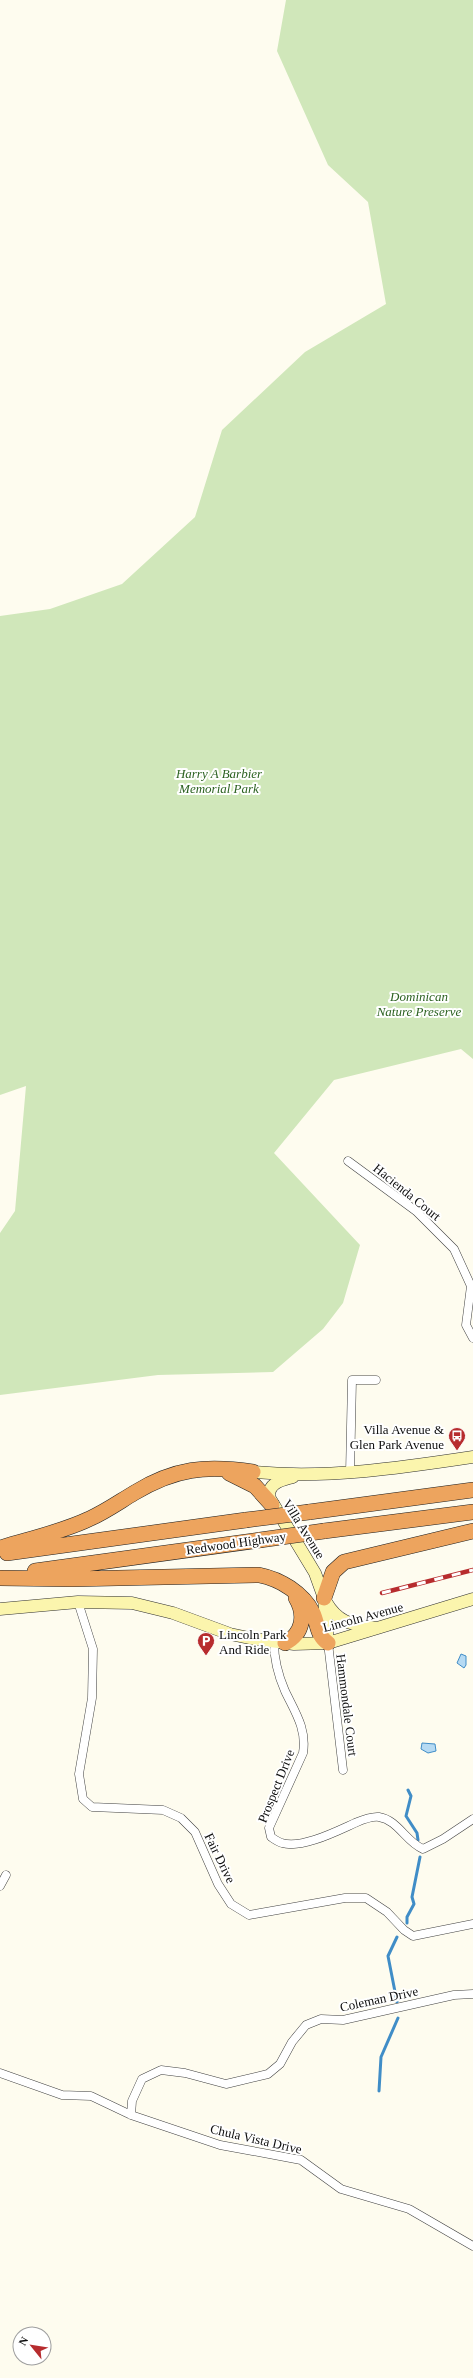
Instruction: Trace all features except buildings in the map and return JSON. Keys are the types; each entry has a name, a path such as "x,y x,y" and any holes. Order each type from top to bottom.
{"highway":[{"path":"0,1548 88,1520 166,1476 187,1470 219,1468 253,1472"},
{"path":"219,1468 254,1486 272,1506"},
{"name":"Redwood Highway","path":"0,1554 473,1490"},
{"name":"Redwood Highway","path":"0,1577 324,1531 473,1512"},
{"path":"324,1598 333,1572 344,1562 473,1531"},
{"path":"0,1577 72,1579 245,1574 272,1578 291,1589 310,1608 320,1635 328,1643"},
{"path":"279,1643 298,1632 302,1618 300,1605 291,1589"}],"main road":[{"name":"Villa Avenue","path":"253,1472 302,1475 350,1472 473,1457"},
{"name":"Villa Avenue","path":"302,1475 273,1484 268,1493 272,1506 310,1561 324,1598 328,1643"},
{"path":"324,1598 332,1612 342,1620 381,1628"},
{"name":"Lincoln Avenue","path":"0,1609 78,1602 132,1603 172,1613 230,1634 279,1643 328,1643 473,1600"}],"street":[{"name":"Hacienda Court","path":"348,1161 416,1212 454,1249 471,1286 466,1325 473,1338"},
{"path":"350,1472 352,1380 376,1380"},
{"name":"Fair Drive","path":"78,1602 93,1649 92,1698 79,1774 83,1799 92,1807 163,1810 182,1818 195,1832 218,1884 231,1904 249,1915 345,1898 366,1898 387,1912 404,1930 413,1936 473,1924"},
{"name":"Prospect Drive","path":"279,1643 277,1671 286,1692 297,1711 305,1743 303,1753 269,1828 271,1837 282,1844 303,1842 320,1838 368,1818 378,1817 388,1820 411,1842 423,1848 443,1839 473,1819"},
{"name":"Hammondale Court","path":"328,1643 344,1770"},
{"path":"0,1886 6,1875"},
{"name":"Coleman Drive","path":"131,2115 132,2101 142,2079 160,2070 185,2073 226,2084 268,2074 280,2064 292,2042 306,2025 321,2018 343,2020 454,1995 473,1994"},
{"name":"Chula Vista Drive","path":"0,2074 62,2095 91,2096 131,2115 220,2145 301,2160 341,2189 409,2210 473,2246"}],"green space":[{"name":"Harry A Barbier Memorial Park","path":"286,0 473,0 473,1059 461,1049 334,1080 274,1153 360,1245 343,1303 323,1329 273,1372 158,1375 0,1395 0,1233 15,1211 26,1086 0,1095 0,616 50,609 122,584 195,517 222,430 305,352 386,304 368,202 328,165 277,51"}],"water":[{"path":"461,1654 466,1656 466,1665 464,1668 457,1663"},
{"path":"422,1743 435,1744 436,1751 428,1753 421,1749"}],"waterway":[{"path":"408,1790 411,1796 406,1816 417,1833 418,1840"},
{"path":"407,1923 407,1917 414,1904 412,1897 420,1857"},
{"path":"397,1937 388,1956 397,2002"},
{"path":"379,2091 381,2057 398,2018"}],"railway":[{"path":"382,1593 473,1570"}],"place":[{"name":"Villa Avenue & Glen Park Avenue","path":"457,1451"},
{"name":"Lincoln Park And Ride","path":"206,1656"}],"park label":[{"name":"Dominican Nature Preserve","path":"419,1004"}]}
